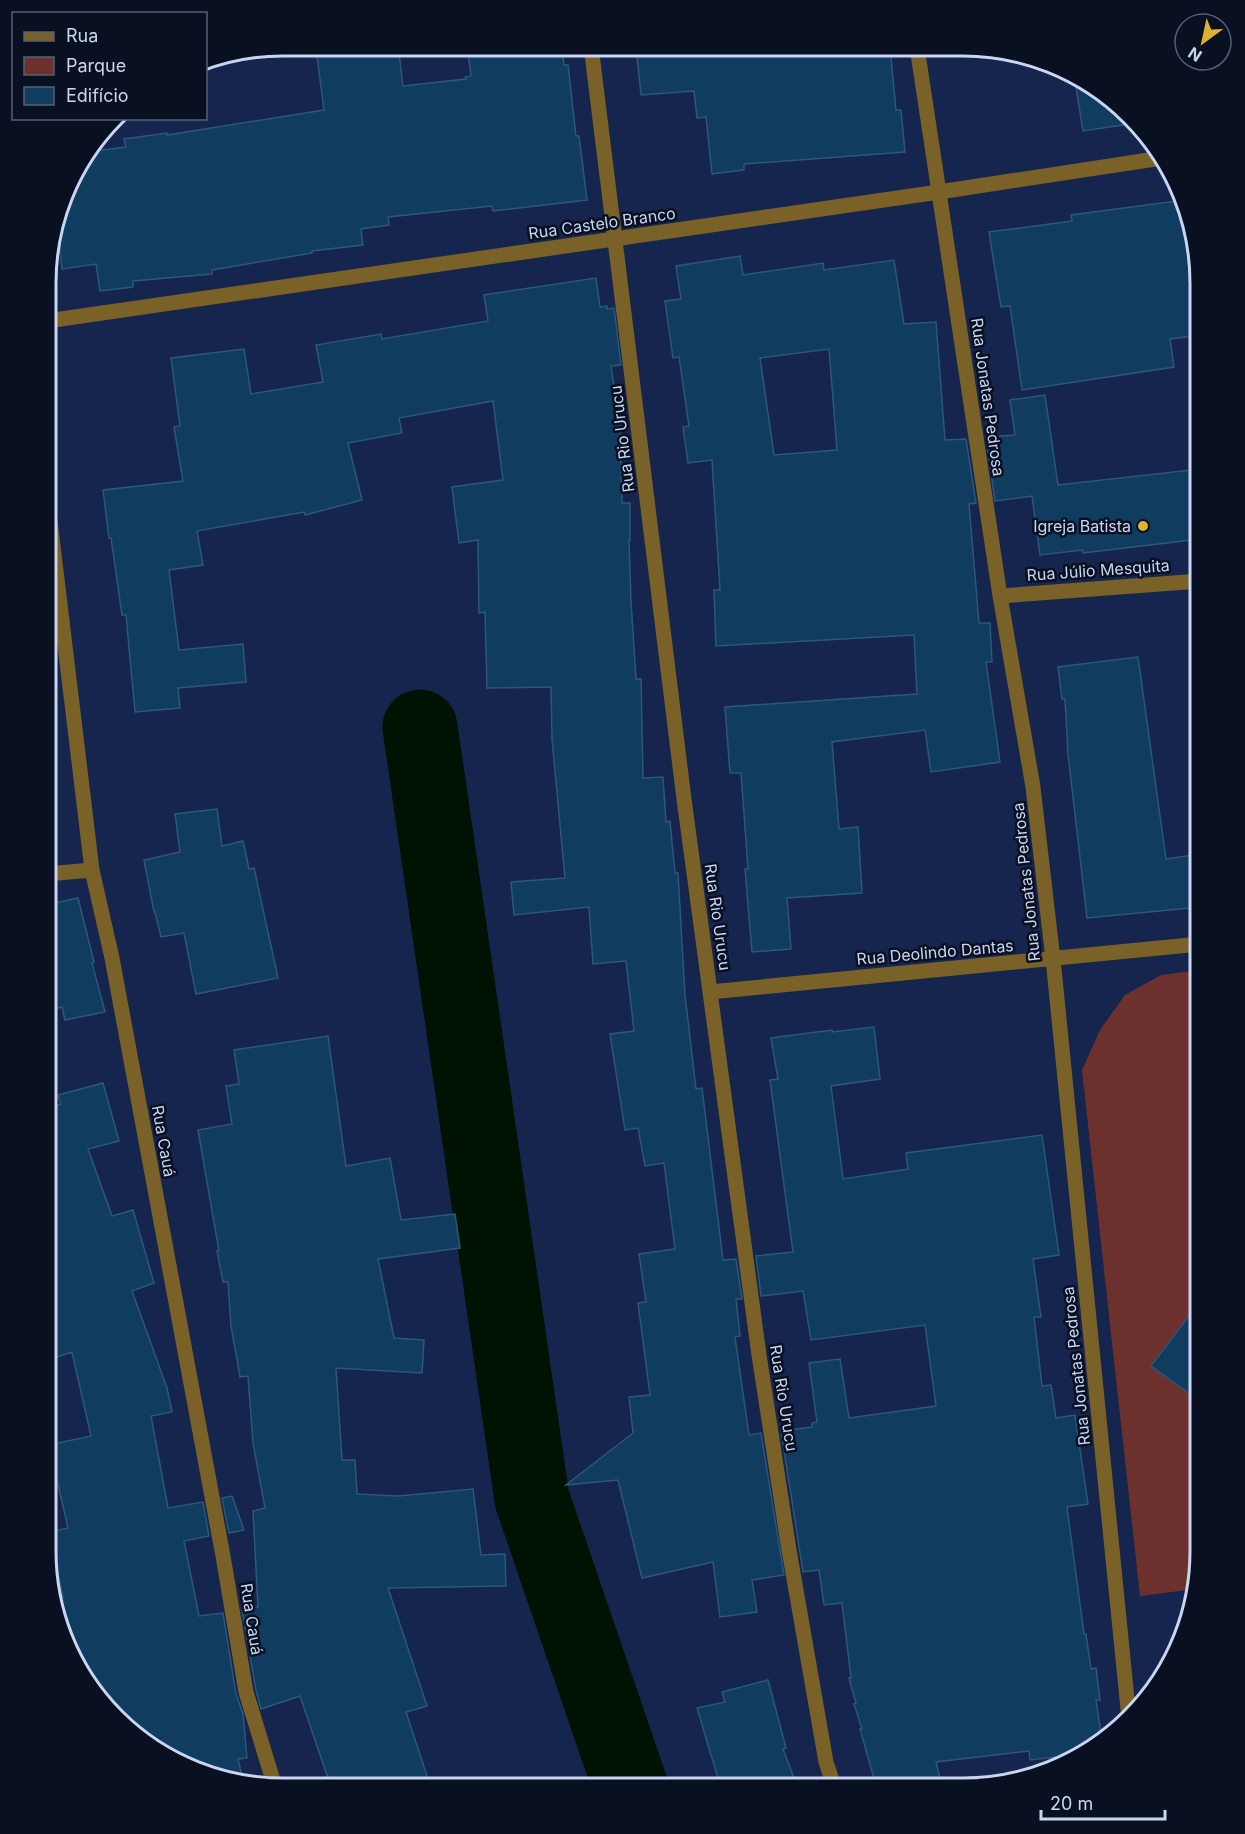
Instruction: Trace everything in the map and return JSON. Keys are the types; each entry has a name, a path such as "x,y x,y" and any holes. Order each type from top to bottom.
{"street":[{"name":"Rua Rio Urucu","path":"592,56 684,799 759,1355 787,1539 826,1762 831,1778"},
{"name":"Rua Jonatas Pedrosa","path":"917,56 1000,596 1033,787 1053,959 1128,1707"},
{"name":"Rua Castelo Branco","path":"56,320 1153,159"},
{"name":"Rua Cauá","path":"56,570 92,870 112,958 246,1692 272,1778"},
{"name":"Rua Júlio Mesquita","path":"1000,596 1190,582"},
{"path":"56,873 92,870"},
{"name":"Rua Deolindo Dantas","path":"710,992 1190,945"}],"green space":[{"path":"1190,971 1190,1552 1186,1590 1140,1596 1082,1070 1100,1030 1125,995 1161,975"}],"building":[{"path":"317,56 399,56 403,86 466,79 465,77 471,76 468,56 563,56 564,65 568,65 576,136 579,136 587,200 493,211 492,206 388,217 389,225 361,229 363,245 312,251 312,253 212,270 212,274 133,281 133,287 100,291 96,264 62,269 59,242 63,224 79,182 98,151 126,147 124,139 167,133 167,135 324,110"},
{"path":"637,56 891,56 896,110 901,110 905,152 744,164 744,170 712,174 706,117 697,118 694,91 641,95"},
{"path":"1076,86 1101,102 1125,125 1083,131"},
{"path":"1174,201 1188,253 1190,336 1170,339 1174,367 1022,390 1010,306 1001,307 989,232 1072,221 1071,215"},
{"path":"740,256 743,275 823,263 824,270 894,260 904,324 936,322 945,440 966,439 976,503 969,504 979,623 990,623 992,662 986,662 1000,762 931,772 925,730 832,742 839,829 858,827 862,893 787,898 791,949 752,952 745,869 748,869 741,773 730,773 725,707 917,694 914,635 716,646 714,590 720,590 712,460 688,463 683,427 689,426 679,357 673,358 665,301 681,299 676,266","holes":["829,349 837,450 774,455 760,358"]},
{"path":"596,278 600,307 614,308 621,365 611,366 620,426 622,503 630,503 631,601 636,679 641,679 643,778 663,777 666,822 670,821 675,873 678,873 685,995 696,1089 702,1088 723,1260 736,1259 742,1299 736,1299 740,1336 735,1337 749,1435 761,1433 784,1575 752,1580 757,1612 720,1617 713,1562 642,1578 618,1480 566,1485 633,1433 629,1397 650,1395 638,1303 646,1302 639,1254 675,1249 664,1163 645,1166 638,1128 625,1130 610,1034 634,1031 626,961 593,964 589,907 514,915 511,882 565,878 552,739 551,687 487,688 485,612 479,613 478,540 459,543 452,487 503,480 493,401 399,418 402,433 348,443 362,500 305,515 304,512 197,531 203,565 169,570 179,650 243,644 246,682 178,688 180,708 135,712 126,615 122,615 103,490 183,481 174,427 180,426 171,358 244,349 251,394 323,382 316,345 381,334 382,339 488,321 484,295"},
{"path":"1045,395 1058,485 1190,470 1190,540 1083,553 1082,550 1040,555 1032,496 995,501 986,437 1015,435 1010,400"},
{"path":"1138,657 1166,859 1190,855 1190,908 1087,918 1068,754 1065,699 1062,699 1058,667"},
{"path":"217,809 222,846 243,841 249,869 254,868 278,978 196,994 184,933 161,937 144,860 180,852 175,814"},
{"path":"78,898 105,1012 65,1020 62,1007 56,1008 56,903"},
{"path":"874,1027 880,1079 831,1086 843,1179 908,1169 906,1153 1042,1135 1059,1255 1033,1259 1041,1317 1034,1317 1042,1386 1051,1385 1056,1418 1075,1415 1088,1504 1067,1507 1084,1634 1086,1634 1091,1669 1096,1668 1100,1700 1096,1700 1101,1732 1059,1757 1030,1760 1029,1751 936,1762 940,1778 874,1778 849,1678 851,1678 842,1603 824,1605 819,1570 803,1572 781,1431 812,1427 812,1423 817,1422 809,1363 840,1359 849,1418 936,1406 925,1325 811,1340 803,1291 761,1296 756,1256 793,1252 770,1080 778,1079 771,1038 832,1030 832,1032"},
{"path":"328,1036 346,1166 390,1158 401,1220 455,1214 460,1248 378,1259 394,1338 424,1340 422,1373 336,1368 342,1460 355,1460 357,1494 398,1496 473,1489 481,1555 505,1554 506,1586 388,1588 427,1706 406,1712 428,1778 328,1778 300,1696 261,1709 242,1610 258,1607 253,1511 265,1508 253,1443 248,1376 240,1377 231,1326 228,1282 223,1282 198,1130 232,1124 226,1086 239,1084 234,1050"},
{"path":"103,1083 119,1141 88,1149 112,1216 133,1210 154,1283 132,1291 167,1388 172,1412 151,1416 168,1508 203,1502 209,1536 184,1541 199,1616 223,1613 236,1694 243,1714 247,1758 238,1759 242,1775 224,1771 182,1755 144,1732 122,1712 102,1690 86,1665 63,1610 60,1595 63,1597 56,1564 56,1531 68,1528 56,1476 56,1444 91,1436 72,1352 56,1357 56,1106 61,1104 58,1095"},
{"path":"1190,1314 1190,1394 1151,1366"},
{"path":"232,1496 244,1530 229,1533 222,1498"},
{"path":"768,1680 786,1748 783,1749 794,1778 718,1778 697,1708 725,1702 722,1692"}],"waterway":[{"path":"420,727 532,1499 628,1778"}],"place":[{"name":"Igreja Batista","path":"1143,526"}]}
